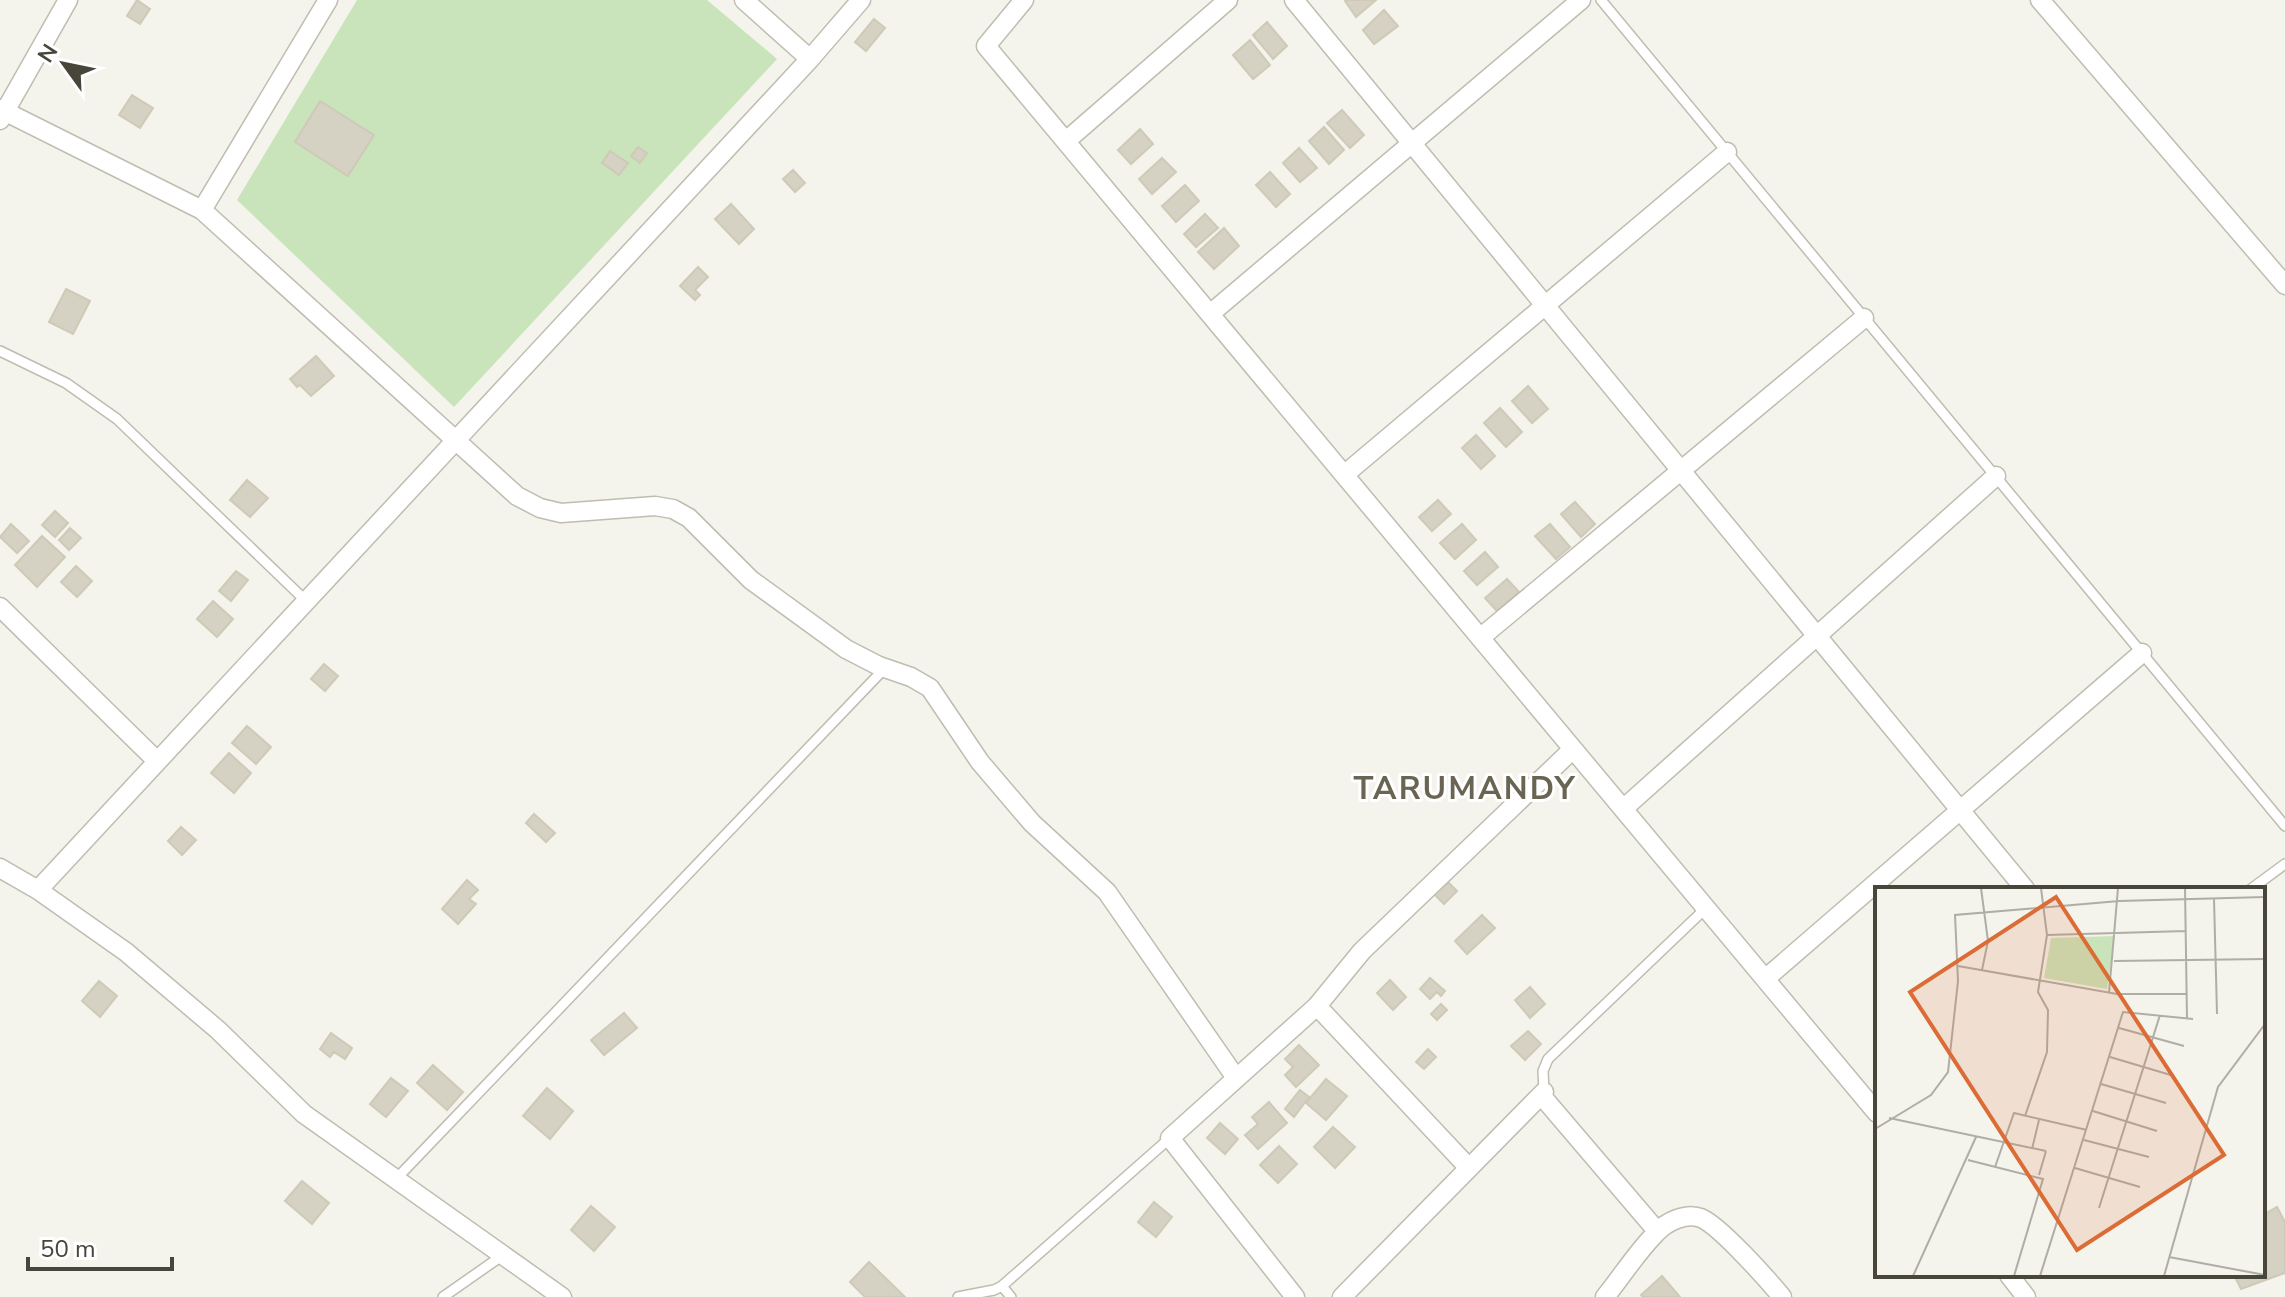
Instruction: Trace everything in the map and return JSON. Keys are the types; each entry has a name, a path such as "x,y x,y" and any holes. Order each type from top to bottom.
{"street":[{"path":"68,0 2,113 202,210 517,496 540,508 561,513 655,506 673,509 689,518 751,580 846,649 930,688 980,762 1032,823 1107,892 1236,1078"},
{"path":"202,210 328,0"},
{"path":"744,0 810,59"},
{"path":"38,890 810,59 861,0"},
{"path":"1024,0 986,46 1875,1111"},
{"path":"1066,141 1228,0"},
{"path":"1294,0 2023,887"},
{"path":"1210,314 1581,0"},
{"path":"2040,0 2285,285"},
{"path":"1344,475 1727,152"},
{"path":"1480,638 1864,318"},
{"path":"1623,809 1996,476"},
{"path":"0,607 157,761"},
{"path":"1765,979 2142,653"},
{"path":"1295,1297 1170,1138 1317,1006 1362,951 1573,749"},
{"path":"0,868 38,890 126,952 218,1030 304,1114 562,1297"},
{"path":"1317,1006 1469,1168"},
{"path":"1342,1297 1543,1093 1657,1231"},
{"path":"1605,1297 1657,1231 1688,1216 1701,1218 1761,1272 1782,1297"},
{"path":"2011,1277 2026,1297"}],"lane":[{"path":"1601,0 2285,826"},
{"path":"0,351 66,383 117,419 306,601"},
{"path":"397,1178 884,668"},
{"path":"2254,887 2285,864"},
{"path":"1543,1093 1543,1071 1548,1059 1706,908"},
{"path":"958,1297 1002,1286 1170,1138"},
{"path":"443,1297 503,1255"},
{"path":"1002,1286 1011,1297"}],"green space":[{"path":"357,0 707,0 777,59 454,407 237,200"}],"building":[{"path":"137,0 150,9 140,24 127,16"},
{"path":"1347,0 1376,0 1356,17"},
{"path":"1384,10 1398,26 1374,44 1363,30"},
{"path":"874,19 885,28 866,51 855,42"},
{"path":"1267,22 1287,46 1273,59 1253,35"},
{"path":"1250,40 1270,65 1253,79 1233,55"},
{"path":"132,95 153,108 140,128 119,115"},
{"path":"320,101 374,135 348,176 295,142"},
{"path":"1342,110 1364,135 1350,148 1327,123"},
{"path":"1324,127 1344,150 1329,164 1309,141"},
{"path":"1140,129 1153,144 1131,164 1118,150"},
{"path":"638,147 647,153 640,163 631,156"},
{"path":"1299,148 1317,168 1300,182 1283,163"},
{"path":"610,151 628,163 619,175 602,163"},
{"path":"1162,158 1176,172 1152,194 1139,179"},
{"path":"793,170 805,183 795,192 783,179"},
{"path":"1270,172 1290,194 1276,207 1256,185"},
{"path":"1185,185 1199,201 1176,222 1162,206"},
{"path":"731,204 754,229 739,244 715,219"},
{"path":"1205,214 1218,228 1196,247 1184,234"},
{"path":"1224,228 1239,246 1214,269 1198,252"},
{"path":"698,267 708,277 695,290 700,295 695,300 680,286"},
{"path":"66,289 90,301 73,334 49,322"},
{"path":"316,356 334,376 311,396 290,379"},
{"path":"1528,386 1548,409 1532,423 1512,401"},
{"path":"1500,408 1522,432 1506,447 1484,423"},
{"path":"1476,435 1495,456 1481,469 1462,448"},
{"path":"247,480 268,498 250,517 230,500"},
{"path":"1438,500 1451,514 1432,531 1419,517"},
{"path":"1575,502 1595,524 1581,537 1561,514"},
{"path":"55,511 68,523 55,537 42,525"},
{"path":"11,524 29,541 17,553 0,537"},
{"path":"1462,524 1476,540 1455,559 1440,543"},
{"path":"1550,524 1570,547 1556,559 1535,536"},
{"path":"70,528 81,538 69,550 59,540"},
{"path":"42,536 65,557 37,587 15,565"},
{"path":"1485,552 1498,567 1477,585 1464,571"},
{"path":"76,566 92,581 77,597 61,582"},
{"path":"236,571 248,580 231,601 219,591"},
{"path":"1507,579 1519,592 1497,611 1485,598"},
{"path":"213,601 233,619 217,637 197,619"},
{"path":"324,664 338,676 325,691 311,679"},
{"path":"247,726 271,747 256,764 232,743"},
{"path":"229,753 251,773 234,793 211,773"},
{"path":"534,814 555,833 546,842 526,823"},
{"path":"181,827 196,840 182,855 168,841"},
{"path":"467,880 478,890 469,899 476,904 458,924 442,909"},
{"path":"1446,880 1457,891 1444,904 1433,893"},
{"path":"1482,915 1495,928 1467,954 1455,941"},
{"path":"1430,978 1445,991 1441,996 1437,992 1430,999 1420,989"},
{"path":"1390,980 1406,997 1393,1010 1377,993"},
{"path":"99,981 117,996 100,1017 82,1001"},
{"path":"1530,987 1545,1004 1530,1018 1515,1000"},
{"path":"1441,1004 1447,1010 1437,1020 1431,1014"},
{"path":"624,1013 637,1028 604,1055 591,1040"},
{"path":"1528,1031 1541,1044 1525,1060 1511,1046"},
{"path":"331,1033 352,1048 345,1059 334,1052 330,1057 320,1049"},
{"path":"1299,1045 1319,1065 1296,1087 1285,1075 1293,1067 1285,1059"},
{"path":"1428,1049 1436,1057 1424,1069 1416,1062"},
{"path":"433,1065 463,1092 447,1110 417,1083"},
{"path":"391,1078 408,1091 386,1117 370,1104"},
{"path":"1326,1079 1347,1096 1326,1120 1306,1103"},
{"path":"547,1088 573,1111 550,1139 523,1116"},
{"path":"1300,1090 1309,1097 1294,1117 1285,1109"},
{"path":"1269,1102 1287,1123 1258,1149 1245,1135 1258,1124 1252,1117"},
{"path":"1220,1123 1238,1139 1225,1154 1207,1138"},
{"path":"1333,1127 1355,1147 1335,1168 1314,1147"},
{"path":"1279,1146 1297,1164 1278,1183 1260,1165"},
{"path":"302,1181 329,1203 312,1224 285,1201"},
{"path":"1154,1202 1172,1217 1156,1237 1138,1222"},
{"path":"591,1206 615,1227 594,1251 571,1230"},
{"path":"2277,1207 2285,1222 2285,1273 2241,1289 2235,1277 2265,1277 2265,1214"},
{"path":"869,1262 905,1297 865,1297 850,1282"},
{"path":"1662,1276 1680,1297 1641,1295"}],"district":[{"name":"TARUMANDY","path":"1465,788"}]}
